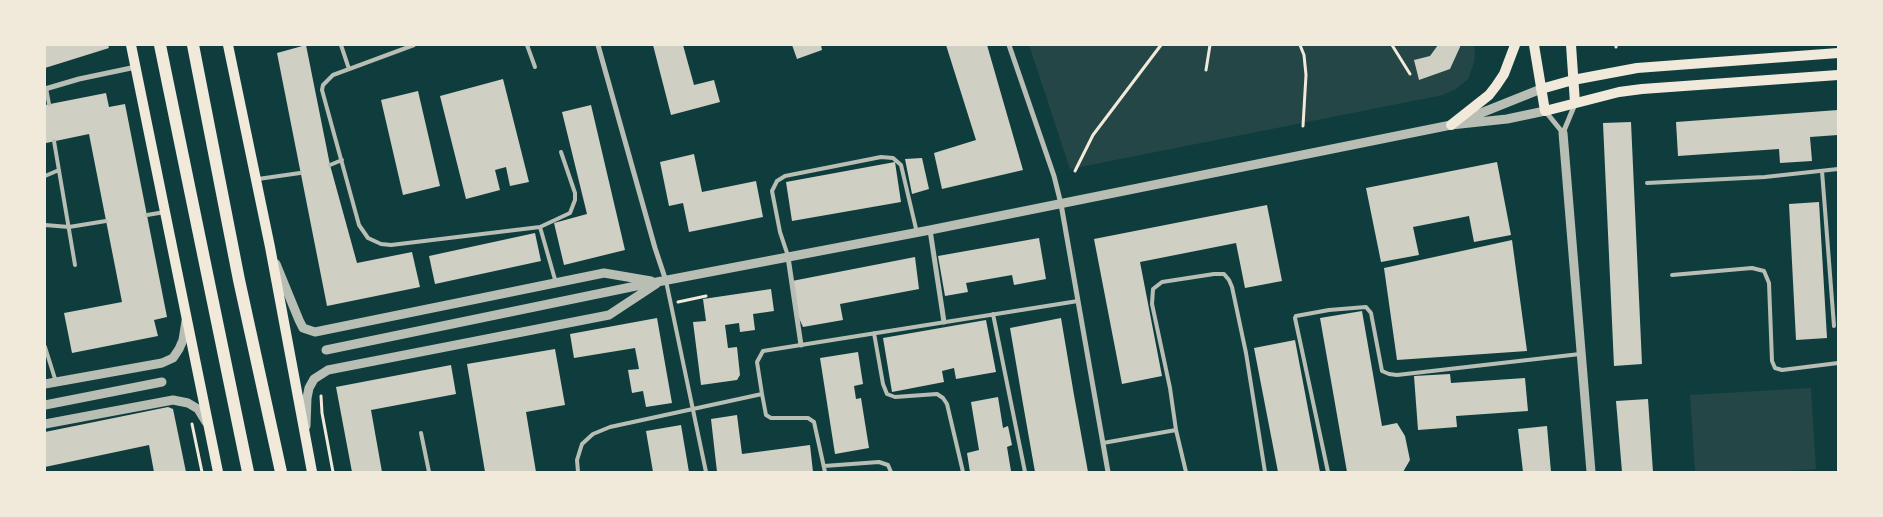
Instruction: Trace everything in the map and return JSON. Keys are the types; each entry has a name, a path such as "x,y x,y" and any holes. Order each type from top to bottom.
{"highway":[{"path":"160,45 248,472"},
{"path":"193,45 239,280 281,472"}],"main road":[{"path":"131,45 218,472"},
{"path":"228,45 270,247 312,472"},
{"path":"1451,125 1489,95 1504,74 1515,45"},
{"path":"1534,45 1545,111 1619,92 1838,75"},
{"path":"1571,45 1576,103"},
{"path":"1541,89 1573,80 1636,68 1838,53"}],"street":[{"path":"598,45 662,282"},
{"path":"1009,45 1054,176 1061,204 1108,472"},
{"path":"46,88 136,67"},
{"path":"1451,125 1541,89"},
{"path":"1576,103 1563,133 1583,354 1591,472"},
{"path":"326,350 636,286 917,233 1451,125 1507,119 1545,111 1563,133"},
{"path":"930,230 944,322"},
{"path":"270,247 298,320 303,328 310,332 329,330 604,273 662,282"},
{"path":"788,256 801,345"},
{"path":"306,441 309,388 314,380 323,372 609,315 662,282"},
{"path":"45,384 162,363 173,358 180,350 186,318"},
{"path":"45,405 162,382"},
{"path":"45,424 173,400 188,403 198,409 209,427"}],"lane":[{"path":"341,45 349,69"},
{"path":"414,45 334,75 323,85 322,90 359,225 368,238 381,244 391,245 540,226 570,213 575,200 575,193 561,152"},
{"path":"527,45 535,67"},
{"path":"46,88 49,104"},
{"path":"54,141 75,265"},
{"path":"788,256 780,232 772,191 777,182 785,176 881,157 893,158 901,165 917,233"},
{"path":"330,164 342,160"},
{"path":"1647,183 1765,176 1838,169"},
{"path":"45,176 59,170"},
{"path":"1822,171 1834,326"},
{"path":"256,179 300,173"},
{"path":"147,215 165,212"},
{"path":"45,225 69,227 106,221"},
{"path":"540,226 556,283"},
{"path":"1672,275 1752,268 1764,271 1769,284 1772,361 1775,368 1782,370 1838,363"},
{"path":"1186,472 1152,304 1153,289 1162,282 1214,274 1224,274 1230,280 1232,287 1246,353 1265,472"},
{"path":"662,282 671,303 706,472"},
{"path":"826,472 814,422 808,418 771,418 766,415 757,362 758,356 762,351 1078,300"},
{"path":"1328,472 1294,318 1296,316 1329,310 1366,307 1370,313 1382,372 1389,374 1397,375 1583,354"},
{"path":"993,314 1025,472"},
{"path":"874,333 883,384 887,394 895,397 937,394 947,404 963,472"},
{"path":"45,347 56,382"},
{"path":"578,472 577,460 582,444 594,434 610,427 762,394"},
{"path":"1103,443 1176,430"},
{"path":"421,433 429,472"},
{"path":"824,466 879,462 888,465 891,472"}],"path":[{"path":"1075,171 1093,135 1161,45"},
{"path":"1206,70 1210,45"},
{"path":"1300,45 1304,55 1306,74 1303,126"},
{"path":"1392,45 1410,74"},
{"path":"671,303 706,296"},
{"path":"320,388 322,413 333,472"},
{"path":"192,421 202,472"}],"shaded area":[{"path":"1029,45 1474,45 1475,54 1468,79 1456,89 1443,95 1070,169"},
{"path":"1811,388 1816,469 1773,472 1695,472 1690,395"}],"building":[{"path":"45,45 108,45 109,48 45,68"},
{"path":"306,45 330,165 357,263 412,252 420,287 327,306 277,53"},
{"path":"653,45 683,45 694,85 714,80 720,102 671,115"},
{"path":"792,45 821,45 822,50 797,59"},
{"path":"946,45 987,45 1023,170 942,189 934,153 976,140"},
{"path":"1438,45 1460,45 1460,47 1450,69 1419,80 1414,60 1430,56"},
{"path":"503,79 529,182 510,186 506,167 495,170 500,190 466,199 440,96"},
{"path":"418,91 440,186 403,195 381,100"},
{"path":"106,93 109,107 125,104 167,317 154,320 158,336 72,353 64,313 122,302 89,134 46,143 45,105"},
{"path":"591,105 625,250 564,265 554,223 587,214 562,112"},
{"path":"1838,110 1838,135 1810,137 1812,161 1780,163 1779,149 1678,156 1676,122"},
{"path":"1631,122 1642,364 1614,366 1603,123"},
{"path":"694,154 702,192 756,181 763,217 689,232 683,203 669,206 660,162"},
{"path":"922,158 929,189 912,194 905,159"},
{"path":"895,162 901,202 792,221 786,182"},
{"path":"1497,162 1511,235 1474,242 1469,216 1413,227 1419,255 1381,262 1366,188"},
{"path":"1819,202 1827,338 1796,340 1789,204"},
{"path":"1267,205 1282,281 1245,288 1236,243 1140,262 1162,376 1122,384 1094,239"},
{"path":"535,233 541,261 435,284 429,256"},
{"path":"1039,238 1046,279 1014,285 1012,275 966,283 968,292 945,296 938,256"},
{"path":"1512,240 1527,351 1397,360 1384,268"},
{"path":"915,257 919,289 840,304 843,320 803,327 797,314 792,281"},
{"path":"771,289 774,311 753,314 755,330 740,332 739,323 725,325 728,348 737,347 740,375 737,380 701,385 693,322 706,321 703,299"},
{"path":"1362,311 1382,426 1397,423 1405,436 1410,460 1403,472 1347,472 1320,318"},
{"path":"657,318 672,403 646,407 643,391 632,393 628,370 639,369 635,348 574,358 570,334"},
{"path":"1061,318 1088,472 1035,472 1023,404 1010,328"},
{"path":"986,320 996,372 956,379 954,368 942,371 944,382 892,392 883,338"},
{"path":"1295,340 1320,472 1278,472 1254,348"},
{"path":"555,349 565,405 526,412 536,472 485,472 467,364"},
{"path":"858,352 863,384 854,386 856,399 861,398 869,448 835,454 820,358"},
{"path":"451,365 456,394 371,410 382,472 352,472 336,387"},
{"path":"1450,374 1451,383 1525,378 1528,411 1456,416 1457,427 1418,430 1414,376"},
{"path":"998,397 1003,428 1008,426 1012,445 1007,447 1011,471 970,472 967,453 979,450 971,402"},
{"path":"1648,399 1653,472 1622,472 1616,401"},
{"path":"168,407 173,409 186,472 154,472 149,445 45,467 45,432"},
{"path":"737,415 742,454 810,445 813,472 717,472 711,419"},
{"path":"681,425 689,472 653,472 646,431"},
{"path":"1547,426 1551,472 1523,472 1518,429"}]}
